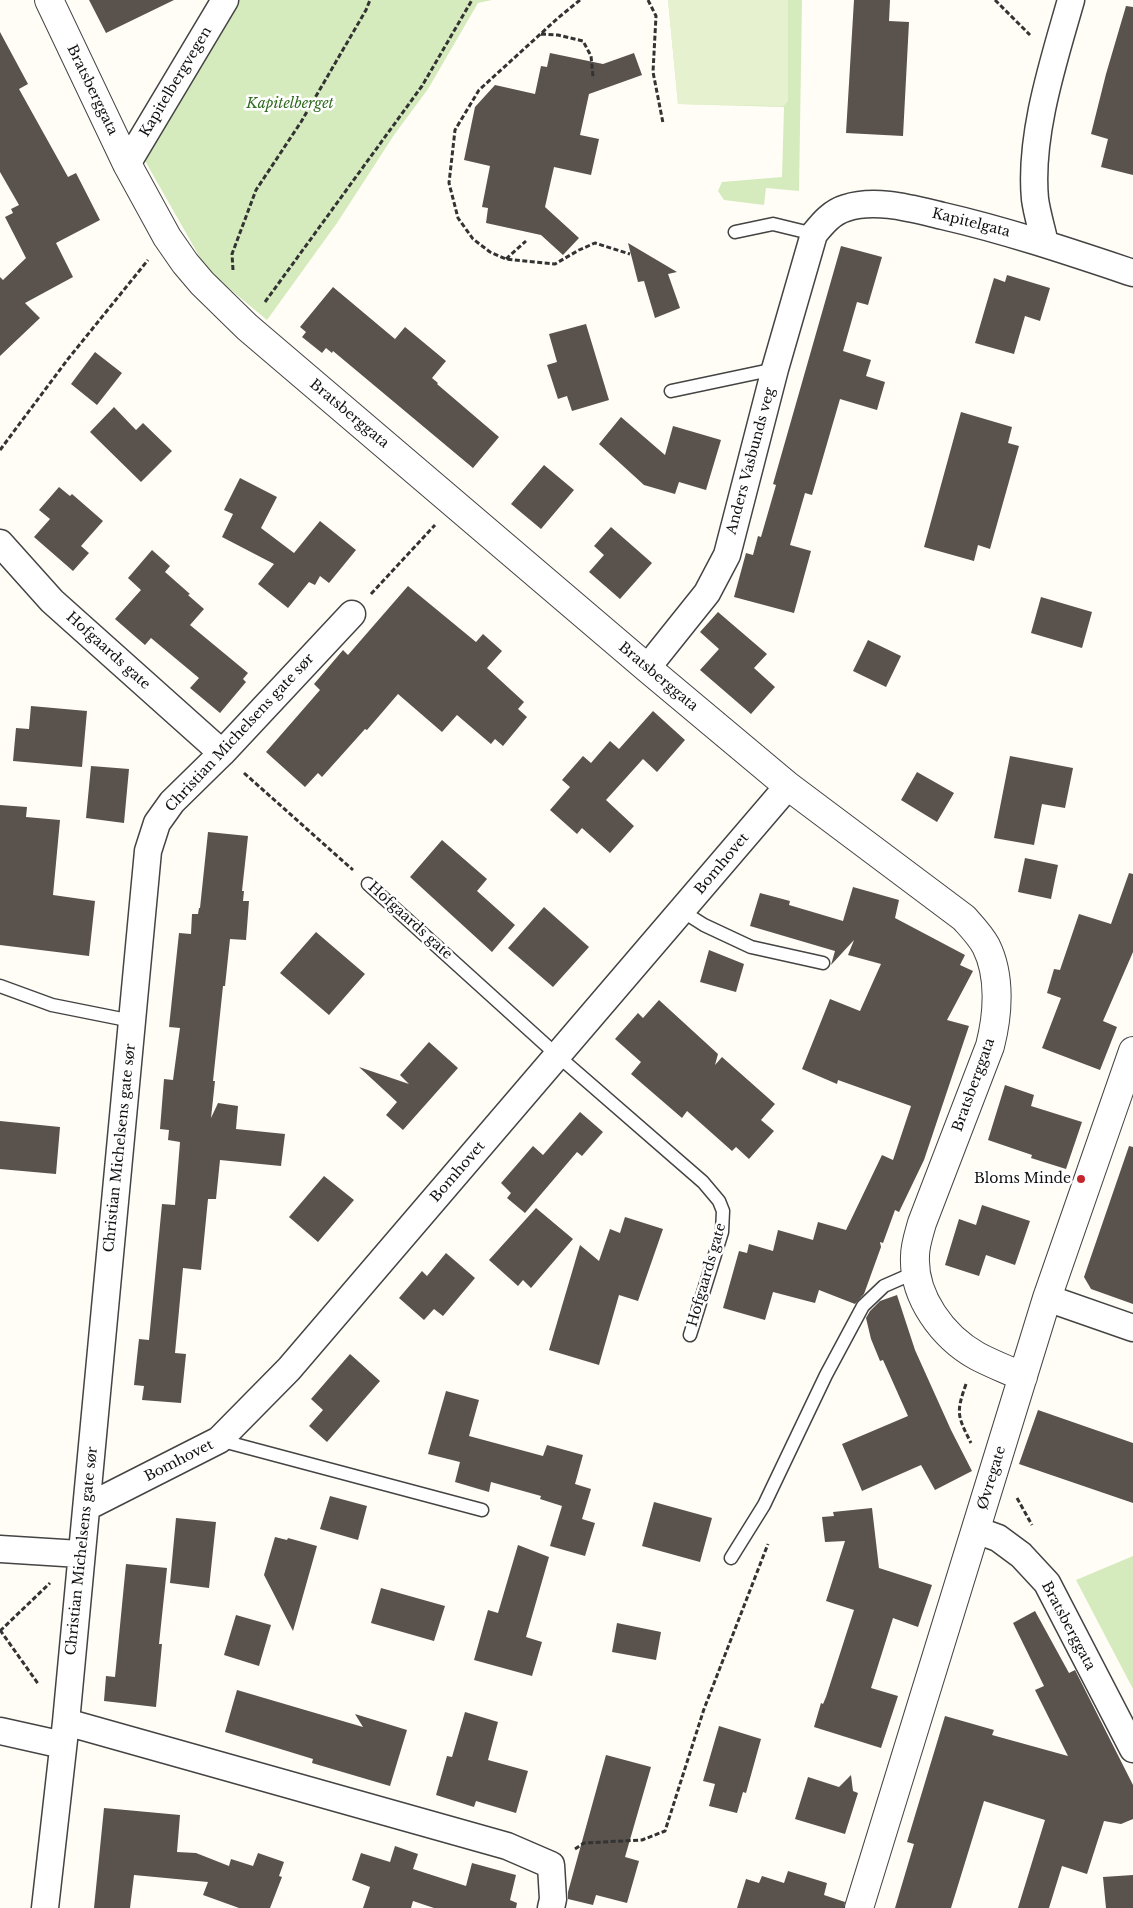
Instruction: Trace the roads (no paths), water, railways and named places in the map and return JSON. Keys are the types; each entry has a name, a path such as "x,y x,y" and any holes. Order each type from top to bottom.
{"street":[{"name":"Bratsberggata","path":"49,0 128,164 167,237 185,263 202,282 247,327 647,668 788,786 964,918 986,945 992,962 997,1002 995,1025 990,1046 922,1223 916,1241 914,1257 920,1289 928,1308 940,1324 976,1356 1023,1377"},
{"name":"Kapitelbergvegen","path":"128,164 225,0"},
{"path":"1045,244 1035,199 1035,165 1040,121 1054,57 1071,0"},
{"name":"Kapitelgata","path":"814,234 826,219 844,208 866,204 892,206 993,227 1133,273"},
{"name":"Anders Vasbunds veg","path":"647,668 707,593 727,555 775,369 814,234"},
{"name":"Hofgaards gate","path":"0,543 52,601 222,753"},
{"name":"Christian Michelsens gate sør","path":"45,1908 64,1734 148,851 157,823 172,802 222,753 352,614"},
{"name":"Bomhovet","path":"86,1507 219,1440 289,1369 788,786"},
{"name":"Øvregate","path":"859,1908 1046,1298 1133,1051"},
{"path":"1046,1298 1133,1328"},
{"name":"Bratsberggata","path":"976,1530 998,1538 1021,1555 1047,1583 1133,1749"},
{"path":"0,1549 80,1554"},
{"path":"0,1732 64,1734 507,1846 551,1865 553,1899 551,1908"}],"lane":[{"path":"735,232 773,224 814,234"},
{"path":"671,391 775,369"},
{"name":"Hofgaards gate","path":"368,884 558,1056 703,1182 719,1201 724,1211 722,1232 690,1335"},
{"path":"682,912 704,925 751,947 823,963"},
{"path":"0,986 52,1005 132,1021"},
{"path":"731,1558 764,1505 826,1375 863,1306 884,1286 916,1272"},
{"path":"219,1440 482,1510"}],"place":[{"name":"Bloms Minde","path":"1081,1179"}],"park label":[{"name":"Kapitelberget","path":"290,104"}]}
